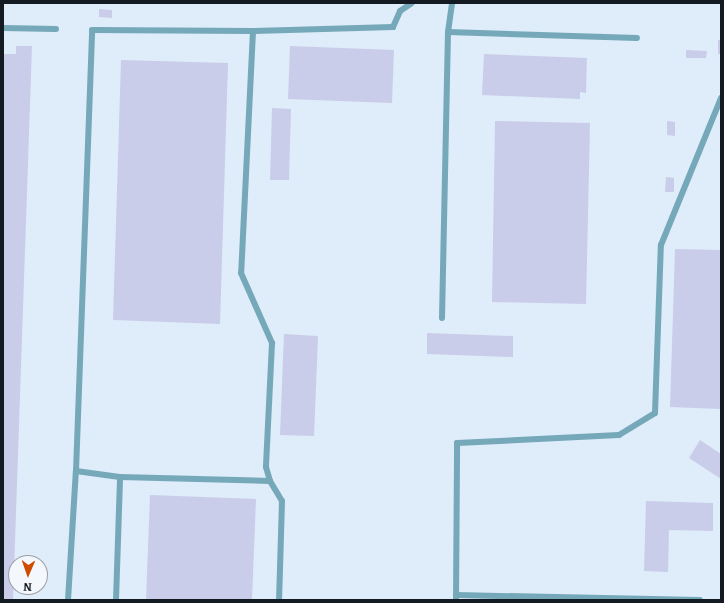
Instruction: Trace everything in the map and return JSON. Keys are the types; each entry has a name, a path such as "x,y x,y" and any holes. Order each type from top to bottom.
{"lane":[{"path":"68,600 76,471 92,30 253,31 393,27 400,12 412,3"},
{"path":"442,318 448,32 452,3"},
{"path":"3,28 56,29"},
{"path":"253,31 241,272 272,343 266,467 270,481 282,501 279,600"},
{"path":"448,32 637,38"},
{"path":"700,600 456,597 457,443 619,434 655,413 661,245 721,98"},
{"path":"76,471 120,477 270,481"},
{"path":"116,600 120,477"}],"building":[{"path":"99,9 112,10 112,18 99,17"},
{"path":"718,40 721,40 721,54 718,54"},
{"path":"16,46 32,46 15,555 8,555 8,595 13,595 13,600 3,600 3,54 16,54"},
{"path":"290,46 394,50 392,103 288,99"},
{"path":"686,50 707,51 706,58 686,58"},
{"path":"484,54 587,58 586,93 580,92 580,99 482,95"},
{"path":"121,60 228,63 220,324 113,320"},
{"path":"272,108 291,109 289,180 270,180"},
{"path":"495,121 590,123 586,304 492,302"},
{"path":"667,121 675,122 675,136 667,135"},
{"path":"666,177 674,178 674,192 665,192"},
{"path":"675,249 721,250 721,409 670,407"},
{"path":"427,333 513,336 513,357 427,354"},
{"path":"284,334 318,336 314,436 280,435"},
{"path":"700,440 721,454 721,479 689,458"},
{"path":"150,495 256,499 252,600 146,600"},
{"path":"646,501 713,503 713,531 669,530 668,572 644,571"}]}
